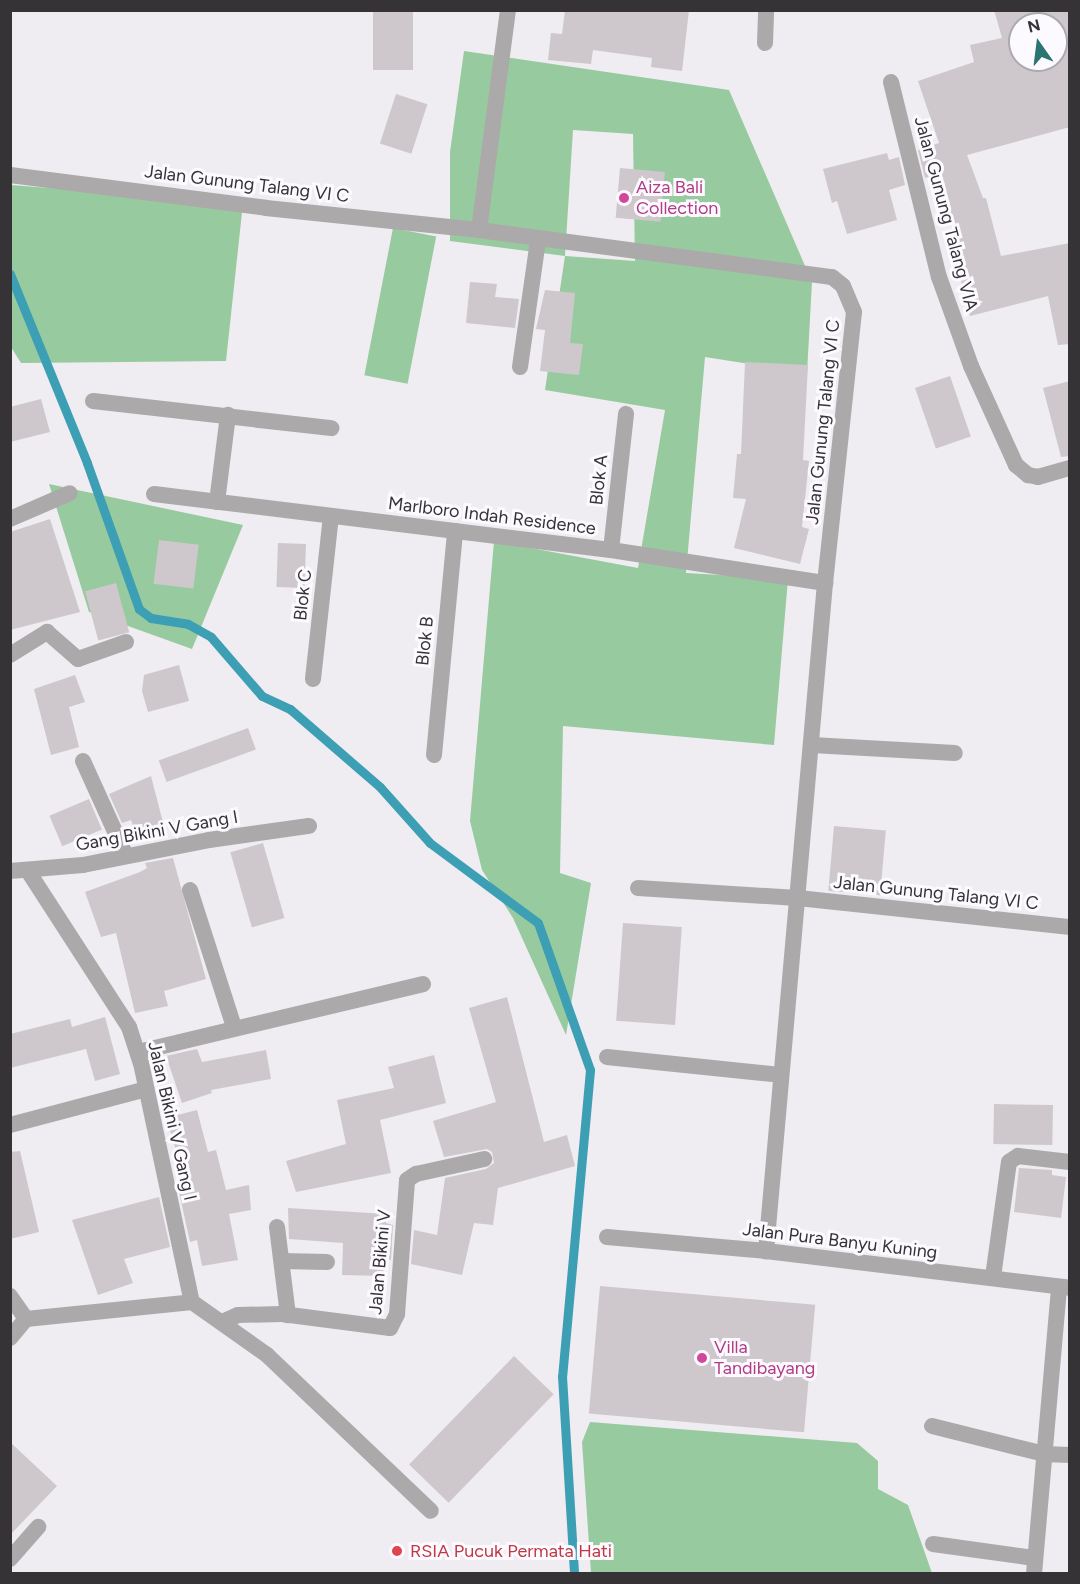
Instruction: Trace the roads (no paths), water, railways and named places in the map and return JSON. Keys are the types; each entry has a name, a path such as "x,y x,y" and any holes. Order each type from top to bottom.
{"street":[{"path":"479,230 508,10"},
{"path":"765,43 766,10"},
{"name":"Jalan Gunung Talang VIA","path":"891,82 939,277 971,366 1016,465 1028,475 1038,477 1070,468"},
{"name":"Jalan Gunung Talang VI C","path":"10,175 266,208 479,230 538,240 832,277 843,286 854,312 825,583 766,1251"},
{"path":"520,367 538,240"},
{"path":"93,401 331,428"},
{"name":"Blok A","path":"611,550 626,414"},
{"path":"217,502 228,415"},
{"path":"10,519 70,493"},
{"name":"Marlboro Indah Residence","path":"154,494 611,550 825,583"},
{"name":"Blok C","path":"313,679 331,516"},
{"name":"Blok B","path":"434,755 455,531"},
{"path":"10,655 47,632 78,659 126,642"},
{"path":"812,745 955,753"},
{"path":"83,760 126,856"},
{"name":"Gang Bikini V Gang I","path":"10,871 126,856 309,826"},
{"name":"Jalan Bikini V Gang I","path":"28,870 129,1027 147,1089 192,1302"},
{"name":"Jalan Gunung Talang VI C","path":"639,888 798,898 1070,927"},
{"path":"190,890 234,1027"},
{"path":"138,1052 234,1027 423,984"},
{"path":"607,1057 780,1075"},
{"path":"10,1125 147,1089"},
{"path":"993,1277 1009,1162 1018,1156 1070,1162"},
{"name":"Jalan Bikini V","path":"222,1322 238,1315 288,1315 390,1328 397,1314 407,1180 416,1174 484,1159"},
{"path":"278,1227 288,1315"},
{"name":"Jalan Pura Banyu Kuning","path":"606,1237 766,1251 1064,1287"},
{"path":"282,1260 327,1262"},
{"path":"933,1544 1034,1566 1044,1454 1064,1287"},
{"path":"10,1296 26,1319"},
{"path":"10,1338 26,1319 192,1302 267,1354 431,1511"},
{"path":"932,1426 1044,1454 1070,1455"},
{"path":"10,1559 38,1527"}],"waterway":[{"path":"10,274 87,463 139,609 151,618 188,624 211,637 262,696 290,709 380,787 430,843 538,923 590,1070 562,1376 574,1574"}],"place":[{"name":"Aiza Bali Collection","path":"624,198"},
{"name":"Villa Tandibayang","path":"702,1358"},
{"name":"RSIA Pucuk Permata Hati","path":"397,1551"}]}
